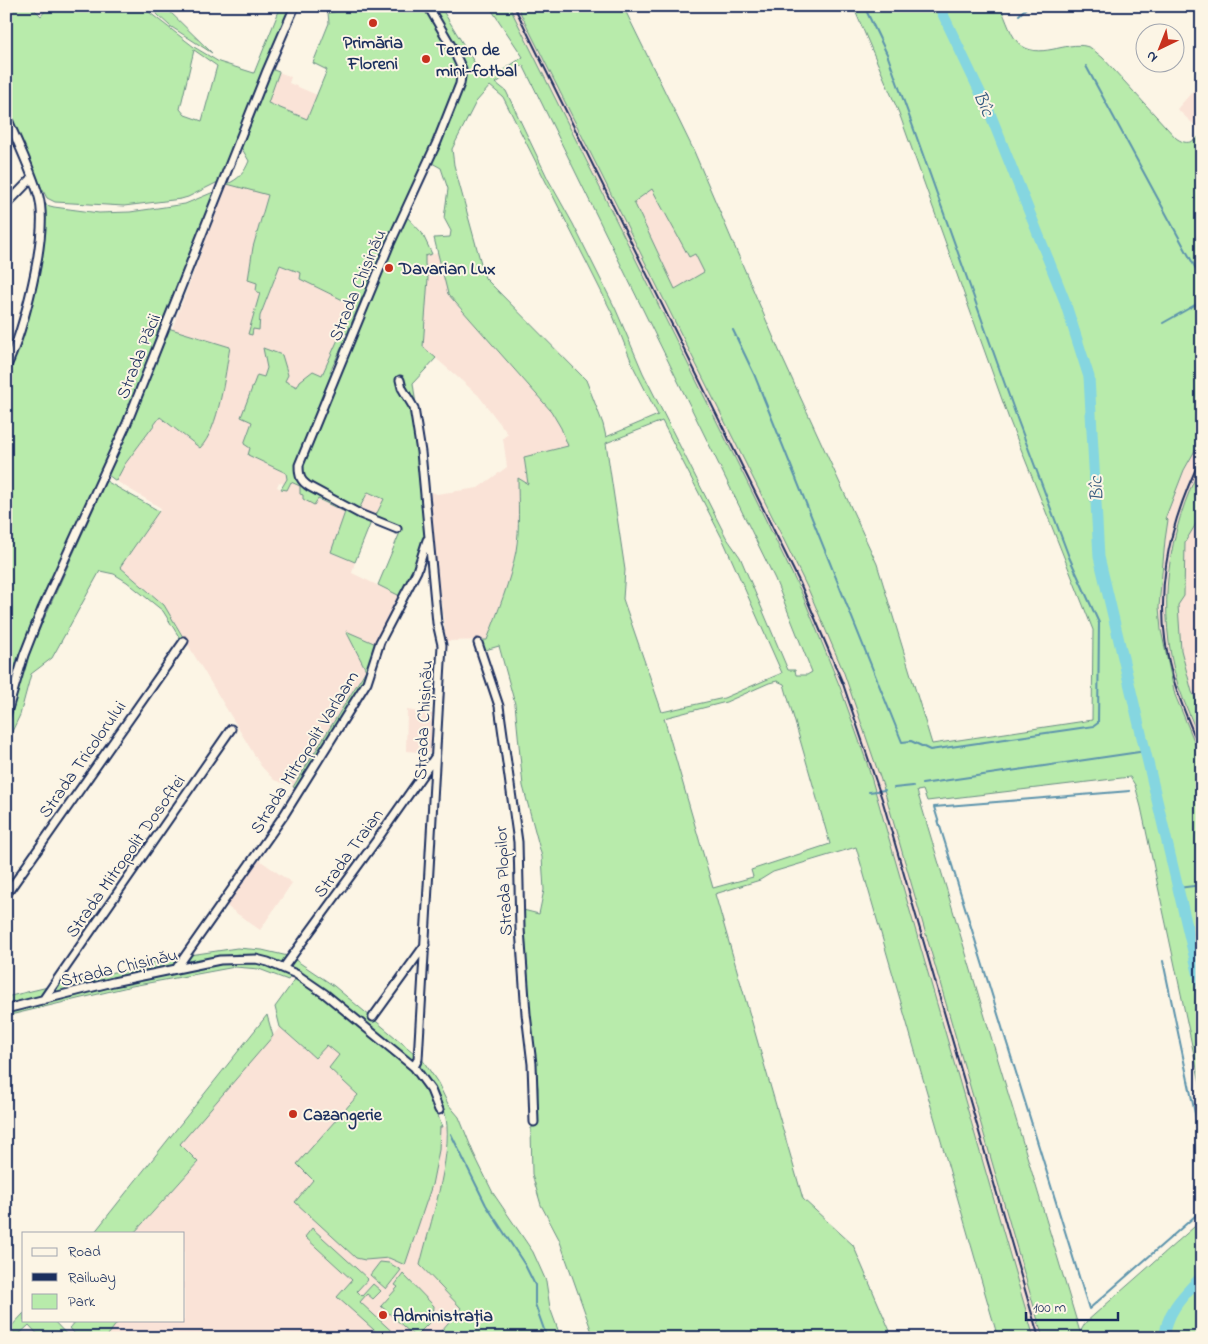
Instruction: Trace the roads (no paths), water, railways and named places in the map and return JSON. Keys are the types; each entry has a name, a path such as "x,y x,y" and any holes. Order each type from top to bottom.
{"street":[{"name":"Strada Păcii","path":"6,716 24,655 42,609 127,424 266,73 295,6"},
{"name":"Strada Chișinău","path":"397,529 360,514 302,482 299,475 299,465 385,255 437,142 460,84 462,70 453,49 428,6"},
{"path":"6,115 39,198 42,226 36,265 24,315 6,368"},
{"path":"6,205 32,178"},
{"path":"6,349 16,339"},
{"name":"Strada Chișinău","path":"400,380 414,408 426,492 428,537 437,623 442,645 418,1059 414,1067"},
{"name":"Strada Mitropolit Varlaam","path":"176,969 284,815 367,682 380,642 417,571 428,537"},
{"name":"Strada Tricolorului","path":"6,895 184,641"},
{"name":"Strada Plopilor","path":"478,643 499,706 518,842 520,929 526,1014 532,1064 534,1122"},
{"name":"Strada Mitropolit Dosoftei","path":"43,1000 231,729"},
{"name":"Strada Traian","path":"284,967 376,842 436,756"},
{"path":"373,1017 425,945"},
{"name":"Strada Chișinău","path":"6,1009 112,982 220,960 245,959 268,962 284,967 325,994 414,1067 431,1090 440,1110"}],"waterway":[{"path":"733,330 754,374 902,742 911,741 930,750 1094,726 1098,723 1099,623 1069,557 1018,421 887,54 864,6"},
{"name":"Bîc","path":"939,6 989,111 1064,299 1089,377 1099,557 1202,989"},
{"path":"1019,15 1028,6"},
{"path":"1086,66 1202,280"},
{"path":"1163,323 1202,301"},
{"path":"922,784 1146,751"},
{"path":"894,788 913,786"},
{"path":"869,792 885,790"},
{"path":"1130,791 934,807 1089,1309 1202,1210"},
{"path":"1178,888 1202,885"},
{"path":"1189,933 1202,935"},
{"path":"1163,961 1202,1147"},
{"path":"451,1134 486,1205 525,1265 535,1285 535,1304 547,1338"},
{"name":"Bîc","path":"1165,1338 1168,1320 1172,1312 1202,1276"}],"railway":[{"path":"514,6 800,583 843,684 882,799 1039,1338"},
{"path":"1202,456 1190,483 1172,537 1166,564 1163,592 1166,649 1173,678 1186,716 1202,753"}],"place":[{"name":"Primăria Floreni","path":"373,23"},
{"name":"Teren de mini-fotbal","path":"426,59"},
{"name":"Davarian Lux","path":"389,268"},
{"name":"Cazangerie","path":"293,1114"},
{"name":"Administrația","path":"383,1315"}]}
